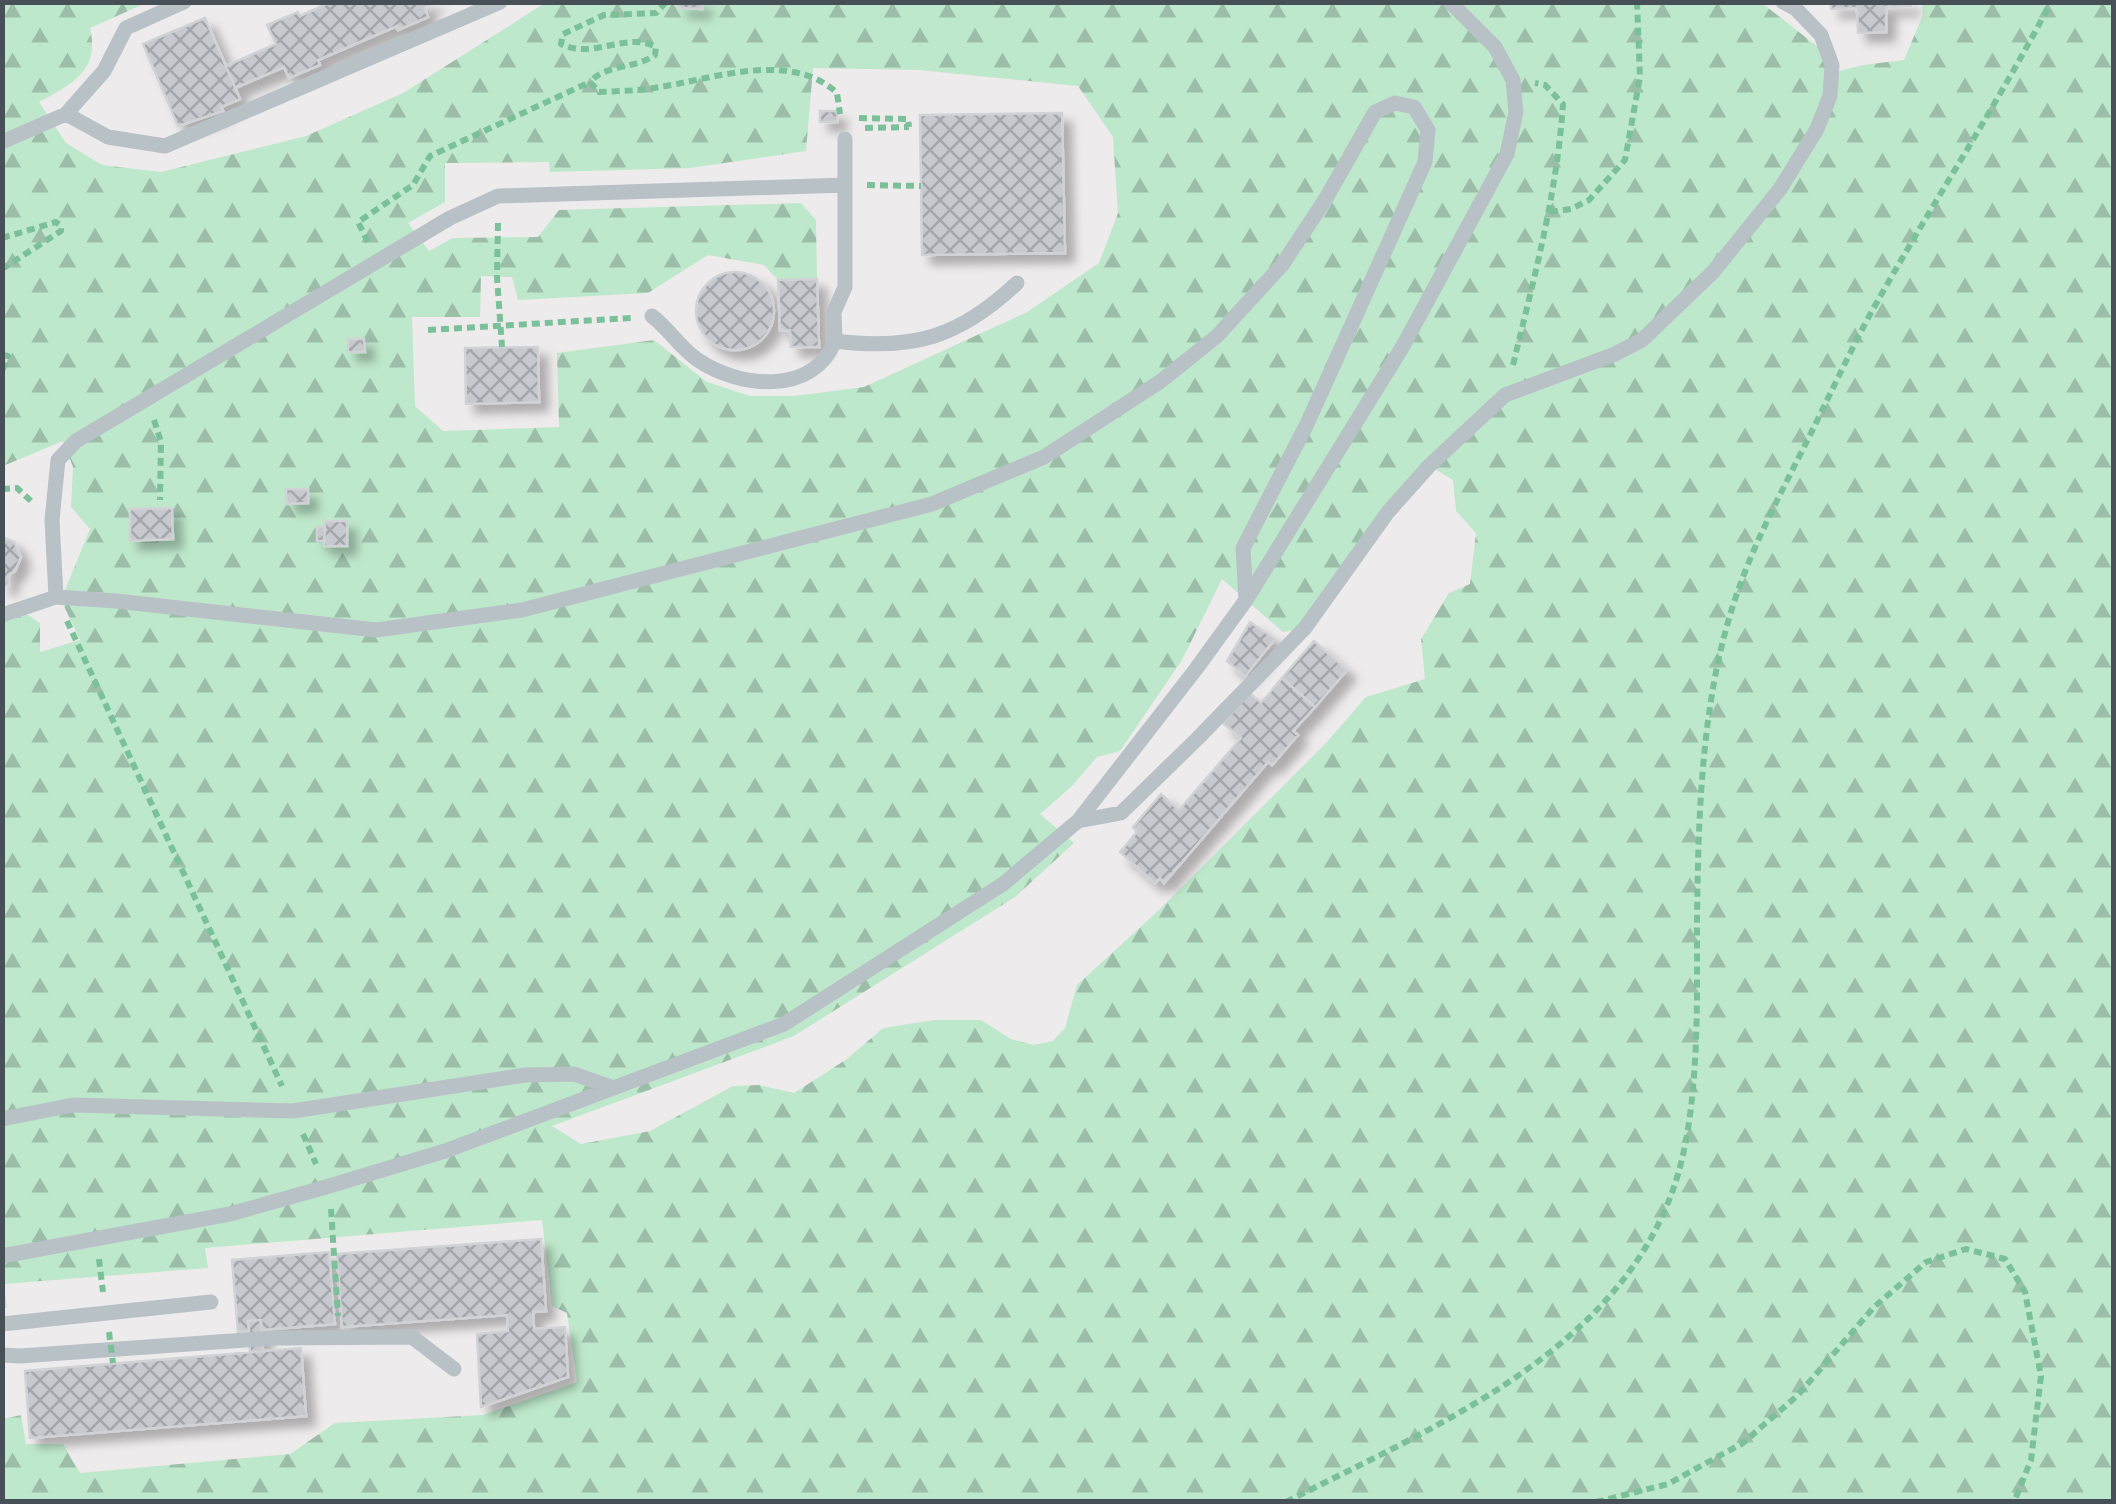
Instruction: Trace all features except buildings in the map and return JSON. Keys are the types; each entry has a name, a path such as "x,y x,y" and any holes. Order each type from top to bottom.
{"lane":[{"path":"2,142 66,114 104,71 126,28 184,2"},
{"path":"66,114 108,137 165,146 500,2"},
{"path":"2,1256 230,1214 444,1150 784,1024 1002,884 1078,821 1246,600 1403,346 1507,154 1516,112 1513,80 1495,47 1450,2"},
{"path":"1078,821 1121,814 1197,739 1305,628 1388,512 1429,466 1504,395 1615,354 1642,340 1713,272 1780,189 1817,128 1830,96 1832,65 1821,35 1796,9 1783,2"},
{"path":"2,615 56,597 116,600 376,630 522,610 932,504 1044,457 1160,380 1217,336 1282,264 1325,200 1375,112 1395,103 1414,106 1428,130 1425,162 1308,424 1244,548 1246,600"},
{"path":"652,316 694,358 723,374 763,384 796,379 829,357 836,341 834,312 846,287 845,138"},
{"path":"56,597 52,520 58,460 76,441 450,218 498,196 846,185"},
{"path":"836,341 876,346 927,340 986,312 1017,283"},
{"path":"2,1119 74,1105 293,1110 524,1075 574,1074 614,1088"},
{"path":"2,1324 212,1302"},
{"path":"2,1354 20,1356 274,1338 412,1337 454,1369"}],"path":[{"path":"377,260 358,222 413,185 430,156 590,82 596,74 646,62 655,55 656,47 650,44 571,49 561,44 563,34 604,15 656,14 666,2"},
{"path":"1550,212 1589,200 1625,160 1640,77 1637,2"},
{"path":"1286,1502 1476,1406 1546,1356 1629,1276 1662,1216 1682,1159 1691,1109 1698,820 1710,718 1730,616 1753,551 1867,320 2013,75 2051,2"},
{"path":"590,82 599,92 654,89 769,70 823,80 837,92 840,118 908,118 909,127 852,128 845,138"},
{"path":"1504,395 1550,212 1563,104 1544,85 1513,80"},
{"path":"901,185 921,186"},
{"path":"2,238 56,222 61,226 61,231 2,269"},
{"path":"497,238 502,347"},
{"path":"428,330 652,316"},
{"path":"2,354 8,356 2,372"},
{"path":"154,420 161,442 160,500"},
{"path":"56,597 288,1102"},
{"path":"298,1122 322,1177"},
{"path":"331,1198 337,1304"},
{"path":"1596,1502 1668,1484 1744,1443 1798,1395 1874,1307 1926,1262 1966,1249 2004,1259 2025,1292 2040,1376 2031,1460 2014,1502"},
{"path":"109,1332 113,1364"}],"green space":[{"path":"3,3 146,3 90,28 91,55 81,74 39,102 66,143 102,165 161,172 306,136 403,93 545,3 1762,3 1818,47 1828,74 1904,60 1923,15 1922,3 2113,3 2113,1501 3,1501 3,1419 21,1415 26,1444 63,1444 80,1473 290,1454 335,1423 483,1415 577,1382 567,1313 552,1306 542,1220 205,1248 208,1268 4,1284 7,1308 3,1308 3,611 22,611 40,623 40,652 80,640 61,600 90,529 71,507 73,467 63,441 3,466","holes":["813,68 919,70 1078,86 1113,137 1118,213 1099,263 1027,312 864,387 794,396 750,396 707,382 654,340 557,353 559,427 443,431 415,406 412,317 480,317 481,276 512,277 518,300 648,293 708,255 764,265 778,280 817,279 816,220 801,203 559,210 538,237 453,238 429,251 408,223 445,202 445,163 549,162 550,172 690,168 806,151","1430,466 1453,480 1456,511 1476,533 1470,584 1449,593 1421,639 1425,679 1366,697 1326,743 1159,910 1077,985 1065,1028 1053,1041 1033,1045 1011,1039 981,1020 934,1020 883,1028 847,1059 794,1093 759,1085 733,1086 650,1131 581,1144 552,1126 794,1036 1015,897 1074,843 1040,814 1097,757 1120,751 1182,660 1222,579 1283,632 1305,628"]}]}
